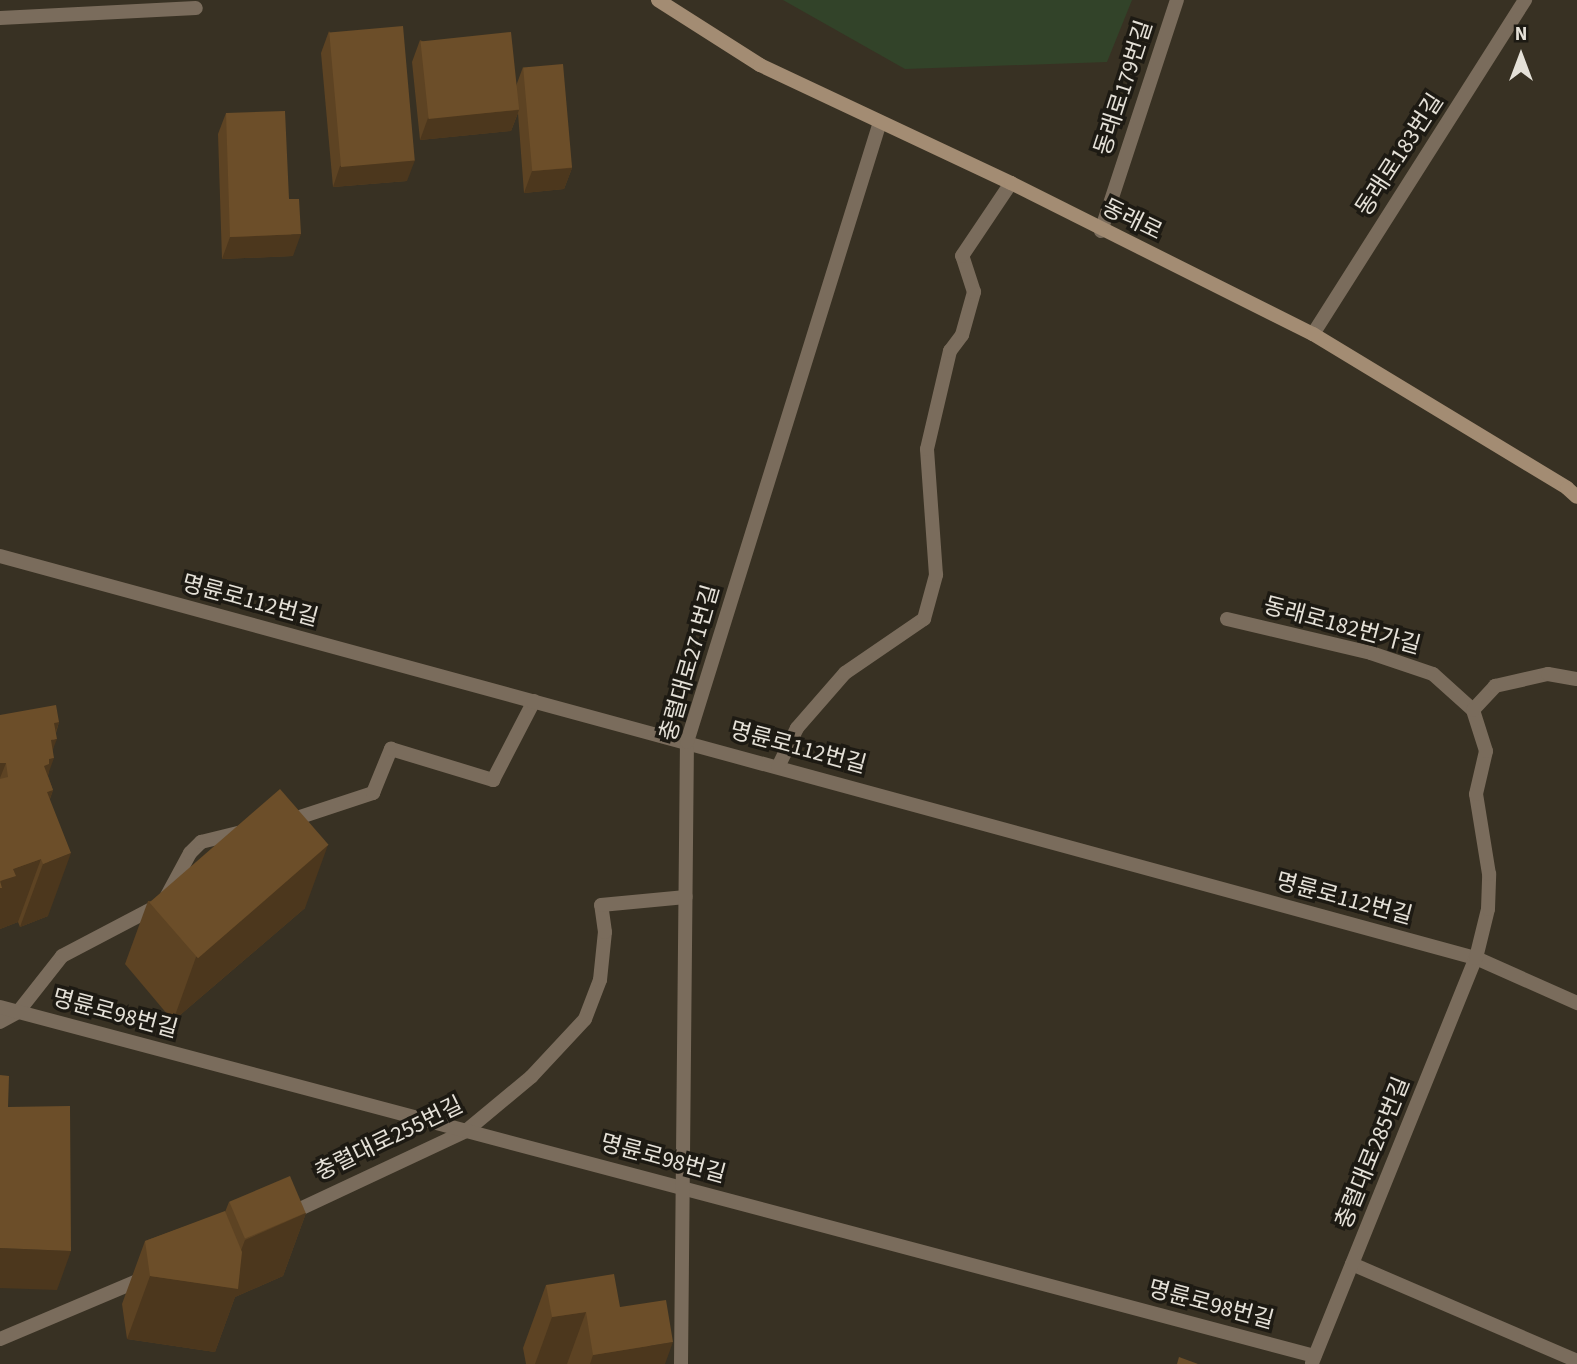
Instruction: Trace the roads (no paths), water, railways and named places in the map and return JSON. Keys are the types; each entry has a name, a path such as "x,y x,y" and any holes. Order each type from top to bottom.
{"main road":[{"name":"동래로","path":"659,0 760,65 1011,183 1101,231 1312,334 1567,488 1577,497"}],"street":[{"name":"동래로179번길","path":"1101,231 1177,0"},
{"name":"동래로183번길","path":"1312,334 1525,0"},
{"path":"0,18 196,8"},
{"name":"충렬대로271번길","path":"681,1364 687,742 880,122"},
{"path":"778,766 797,728 845,673 924,619 936,575 927,449 950,351 962,335 974,292 962,256 1011,183"},
{"name":"명륜로112번길","path":"0,556 1476,958 1577,1003"},
{"name":"동래로182번가길","path":"1227,619 1371,653 1433,674 1473,710"},
{"path":"1473,710 1495,686 1548,674 1577,678"},
{"path":"0,1022 18,1012 62,956 163,904 190,852 201,842 260,828 373,793 391,749 493,780 534,701"},
{"name":"충렬대로285번길","path":"1313,1360 1476,958 1488,909 1489,874 1476,794 1486,751 1473,710"},
{"name":"충렬대로255번길","path":"267,1224 466,1130 531,1077 585,1019 600,980 605,932 601,905 685,897"},
{"name":"명륜로98번길","path":"0,1007 682,1188 1313,1360"},
{"path":"1352,1264 1577,1361"},
{"path":"0,1339 166,1269"}]}
